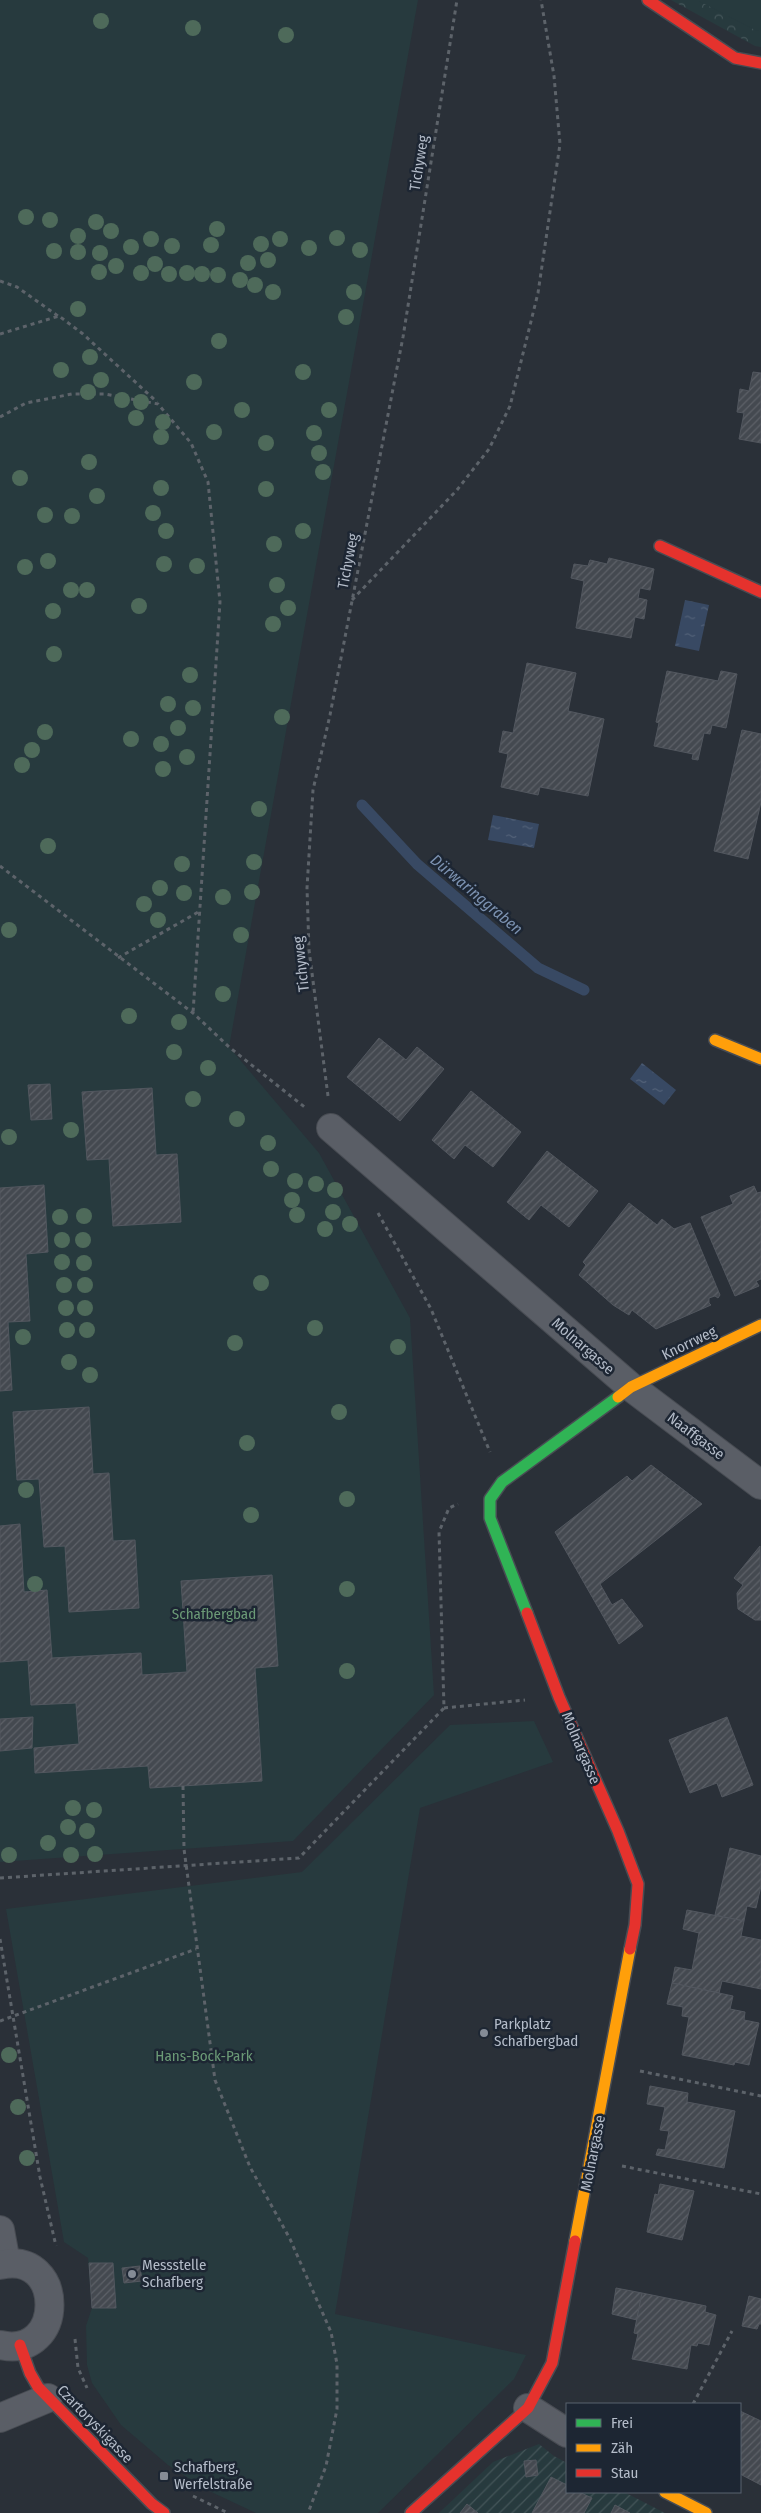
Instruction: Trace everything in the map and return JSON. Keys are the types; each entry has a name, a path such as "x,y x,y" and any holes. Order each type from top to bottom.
{"street":[{"path":"648,0 734,58 761,63"},
{"path":"660,546 761,592"},
{"path":"715,1040 761,1059"},
{"name":"Molnargasse","path":"331,1128 631,1388 502,1482 490,1499 490,1518 559,1697 618,1832 638,1884 635,1925 610,2066 552,2363 528,2408 411,2513"},
{"name":"Knorrweg","path":"631,1388 761,1325"},
{"name":"Naaffgasse","path":"631,1388 761,1485"},
{"path":"0,2230 3,2264 21,2264 35,2272 45,2283 50,2297 50,2313 45,2327 34,2338 10,2345"},
{"name":"Czartoryskigasse","path":"10,2345 48,2398 152,2504 164,2513"},
{"path":"0,2418 48,2398"},
{"path":"528,2408 566,2431"},
{"path":"666,2493 706,2513"}],"path":[{"name":"Tichyweg","path":"331,1128 309,950 307,888 313,790 330,715 402,337 457,0"},
{"path":"352,600 457,490 489,449 510,406 538,292 560,144 554,76 541,0"},
{"path":"0,281 17,287 83,334 158,404 191,443 208,482 220,602 193,1013"},
{"path":"0,334 59,316"},
{"path":"0,417 26,403 72,394 105,394 158,404"},
{"path":"0,866 118,958 193,1013 229,1047 331,1128"},
{"path":"118,958 200,911"},
{"path":"374,1206 431,1309 502,1482 449,1508 440,1532 444,1708"},
{"path":"0,1878 300,1858 444,1708 559,1697"},
{"path":"183,1786 187,1865 196,1949 215,2080 250,2168 290,2239 331,2332 337,2364 337,2409 326,2466 308,2513"},
{"path":"0,1939 40,2177 57,2250"},
{"path":"0,2021 196,1949"},
{"path":"610,2066 761,2096"},
{"path":"592,2160 761,2194"},
{"path":"694,2403 732,2331"},
{"path":"75,2332 78,2368 90,2392"},
{"path":"191,2495 228,2513"}],"green space":[{"name":"Schafbergbad","path":"0,0 418,0 229,1047 319,1153 410,1318 434,1695 293,1841 0,1862"},
{"path":"671,0 761,0 761,47 755,46"},
{"path":"697,0 761,0 761,31 755,30"},
{"name":"Hans-Bock-Park","path":"534,1721 553,1762 420,1808 335,2314 526,2355 514,2379 378,2513 256,2513 205,2489 168,2465 121,2425 92,2383 87,2365 86,2326 92,2308 88,2258 64,2242 6,1909 302,1872 450,1725"},
{"path":"539,2444 566,2462 566,2493 626,2493 665,2513 439,2513 493,2462"}],"water":[{"path":"685,600 709,605 699,651 675,646"},
{"path":"493,815 539,824 534,848 488,840"},
{"path":"642,1063 676,1090 664,1105 630,1079"}],"building":[{"path":"753,372 761,373 761,443 739,439 744,413 737,412 740,389 749,391"},
{"path":"609,558 654,569 650,590 640,588 638,598 647,600 644,619 635,617 631,638 576,628 584,581 571,578 574,564 588,566 590,560 607,564"},
{"path":"527,663 576,673 568,711 604,719 588,796 540,787 538,795 501,787 508,754 499,752 503,731 513,733"},
{"path":"667,671 718,681 721,671 737,674 726,728 712,725 710,734 704,733 698,760 692,759 693,754 654,746 659,723 656,722"},
{"path":"742,730 761,734 761,802 748,859 714,851"},
{"path":"379,1038 406,1060 417,1047 444,1069 400,1121 347,1077"},
{"path":"50,1084 52,1119 31,1120 28,1085"},
{"path":"152,1088 156,1155 177,1154 181,1222 113,1226 109,1159 87,1160 82,1092"},
{"path":"471,1091 521,1132 493,1167 465,1145 454,1159 432,1140"},
{"path":"547,1151 598,1191 569,1227 541,1205 529,1220 507,1202"},
{"path":"44,1185 48,1252 26,1254 30,1321 8,1322 12,1390 0,1391 0,1188"},
{"path":"754,1186 757,1193 761,1192 761,1279 756,1281 759,1286 735,1296 701,1217 733,1204 730,1196"},
{"path":"629,1203 657,1225 662,1219 674,1229 690,1223 720,1295 718,1298 715,1296 709,1298 711,1305 656,1329 632,1310 629,1315 613,1305 579,1275 586,1265 583,1262"},
{"path":"89,1407 93,1474 109,1473 113,1541 135,1540 139,1608 69,1612 65,1546 44,1547 39,1479 17,1480 13,1412"},
{"path":"651,1465 702,1504 600,1584 612,1605 622,1599 643,1626 619,1644 555,1532 627,1476 632,1481"},
{"path":"20,1524 24,1592 47,1590 52,1658 141,1653 142,1675 187,1672 181,1581 272,1575 278,1666 255,1668 262,1781 150,1788 148,1766 35,1773 34,1748 79,1744 76,1703 31,1705 28,1660 0,1662 0,1526"},
{"path":"760,1546 761,1620 755,1620 738,1609 737,1593 743,1585 734,1578"},
{"path":"33,1717 32,1748 0,1751 0,1719"},
{"path":"727,1717 753,1785 722,1797 717,1783 690,1793 669,1740"},
{"path":"730,1848 761,1856 761,1886 756,1908 747,1906 744,1921 715,1915"},
{"path":"687,1910 744,1921 741,1936 761,1940 761,1989 722,1981 719,1993 672,1983 675,1967 692,1970 699,1933 683,1929"},
{"path":"672,1983 733,1996 730,2009 745,2012 744,2020 759,2023 749,2065 735,2062 734,2065 682,2055 689,2017 682,2016 683,2007 667,2004"},
{"path":"650,2086 688,2093 687,2102 735,2111 724,2168 656,2155 658,2149 665,2150 669,2131 660,2130 665,2107 647,2104"},
{"path":"660,2184 694,2191 682,2240 647,2232 655,2194 658,2195"},
{"path":"89,2263 113,2263 116,2308 92,2308"},
{"name":"Messstelle Schafberg","path":"140,2266 142,2281 124,2283 122,2268"},
{"path":"616,2288 642,2293 637,2320 612,2314"},
{"path":"642,2293 706,2306 705,2312 716,2315 709,2345 698,2343 697,2346 691,2345 687,2369 632,2359 638,2334 634,2333"},
{"path":"749,2296 761,2299 761,2324 759,2324 757,2329 742,2326"},
{"path":"741,2411 761,2421 761,2485 741,2475"},
{"path":"536,2460 538,2475 526,2477 524,2461"},
{"path":"551,2477 566,2484 566,2493 581,2493 592,2498 584,2513 532,2513"},
{"path":"467,2504 478,2513 460,2513"},
{"path":"615,2505 630,2513 611,2513"}],"waterway":[{"name":"Dürwaringgraben","path":"362,805 417,864 538,968 584,990"}],"traffic: fast":[{"path":"527,1613 490,1518 490,1499 502,1482 618,1397"}],"traffic: slow":[{"path":"715,1040 761,1059"},
{"path":"618,1397 631,1387 761,1325"},
{"path":"575,2241 630,1949"},
{"path":"667,2493 706,2513"}],"traffic: jam":[{"path":"648,0 735,58 761,63"},
{"path":"660,546 761,592"},
{"path":"527,1613 559,1697 618,1831 638,1884 635,1925 630,1949"},
{"path":"411,2513 528,2408 552,2363 575,2241"},
{"path":"20,2345 30,2373 38,2387 152,2504 164,2513"}],"place":[{"name":"Parkplatz Schafbergbad","path":"484,2033"},
{"name":"Messstelle Schafberg","path":"132,2274"},
{"name":"Schafberg, Werfelstraße","path":"164,2476"}]}
